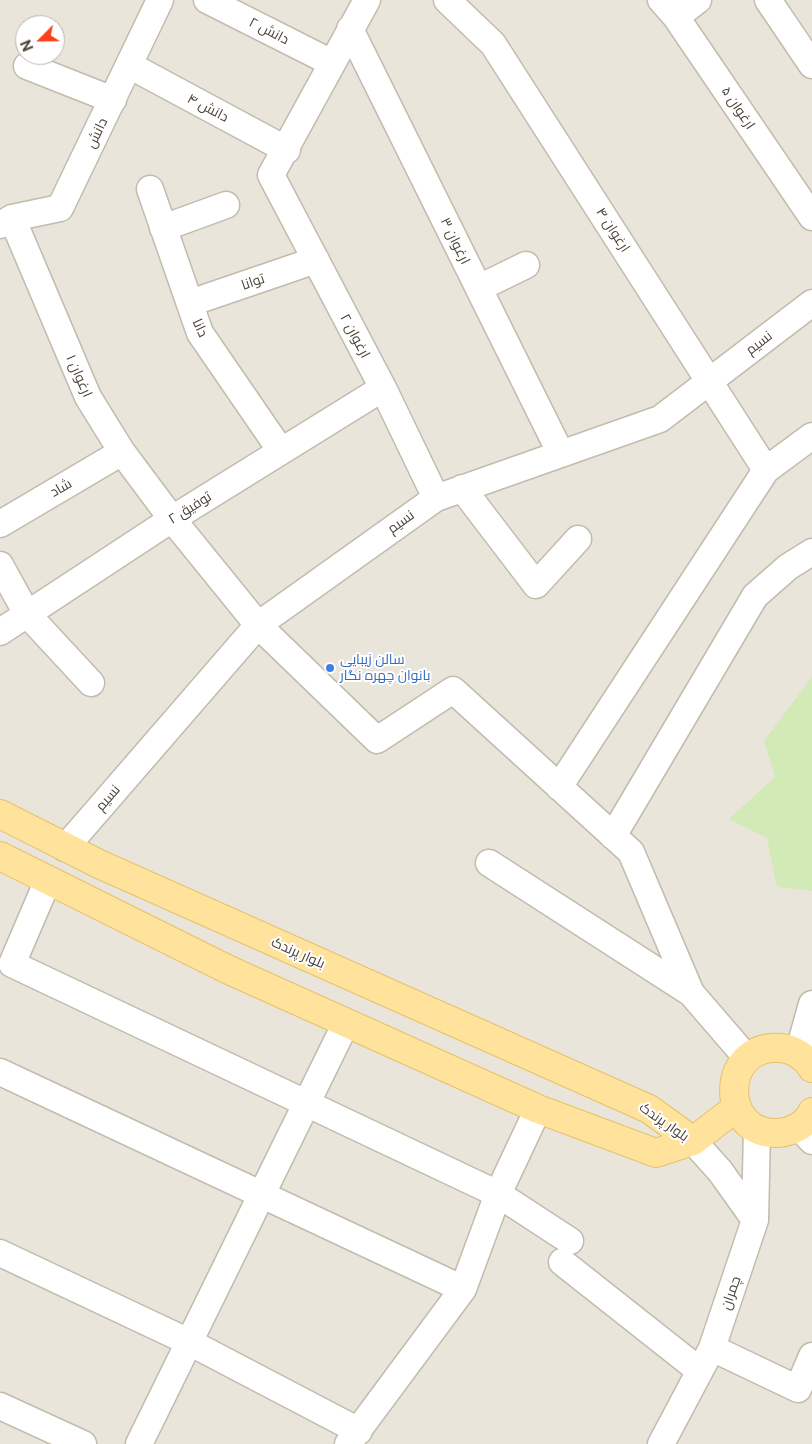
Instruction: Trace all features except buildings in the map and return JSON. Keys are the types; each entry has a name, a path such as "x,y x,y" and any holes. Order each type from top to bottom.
{"main road":[{"name":"بلوار پرندک","path":"0,814 65,848 650,1109 693,1141"},
{"path":"48,880 65,848"},
{"name":"بلوار پرندک","path":"0,856 228,970 538,1109 656,1153 693,1141"},
{"path":"805,1061 786,1049 772,1048 759,1051 748,1058 739,1068 734,1081 733,1094 736,1107 748,1124 757,1129 778,1133 808,1127"},
{"path":"693,1141 736,1107"}],"street":[{"name":"دانش","path":"6,221 60,208 160,0"},
{"name":"دانش ۲","path":"207,0 332,63"},
{"path":"287,150 367,0"},
{"name":"ارغوان ۴","path":"447,0 493,44 711,381 766,470"},
{"path":"669,8 698,0"},
{"path":"768,0 812,65"},
{"name":"ارغوان ۵","path":"669,8 812,217"},
{"name":"ارغوان ۳","path":"350,29 561,454"},
{"name":"دانش ۴","path":"129,65 287,150"},
{"path":"27,66 113,100"},
{"name":"ارغوان ۲","path":"287,150 272,176 383,388 436,498"},
{"name":"دانا","path":"150,189 200,333 281,451"},
{"path":"163,228 226,205"},
{"name":"ارغوان ۱","path":"6,221 88,397 122,452 172,519 258,625 377,740 453,690 559,787"},
{"name":"توانا","path":"190,303 316,260"},
{"path":"479,288 526,265"},
{"name":"نسیم","path":"65,848 258,625 436,498 660,419 812,303"},
{"name":"توفیق ۲","path":"0,632 172,519 383,388"},
{"path":"691,993 631,852 559,787 766,470 812,436"},
{"name":"شاد","path":"0,524 122,452"},
{"path":"462,488 536,585 578,539"},
{"path":"613,836 755,596 788,567 812,552"},
{"path":"0,565 27,614 91,684"},
{"path":"489,862 691,993 748,1058"},
{"path":"48,880 12,964 498,1194 700,1371"},
{"path":"805,1061 812,1004"},
{"path":"139,1444 346,1023"},
{"path":"0,1072 462,1288"},
{"path":"0,1253 189,1342 354,1438 462,1288 498,1194 538,1109"},
{"name":"چمران","path":"661,1444 712,1348 755,1220 757,1129"},
{"path":"693,1141 720,1171 755,1220"},
{"path":"712,1348 798,1389 812,1356"},
{"path":"0,1406 83,1444"}],"shaded area":[{"path":"0,0 812,0 812,1444 0,1444"}],"green space":[{"path":"812,677 812,891 777,887 767,838 729,819 775,777 764,741"}],"place":[{"name":"سالن زیبایی بانوان چهره نگار","path":"330,668"}]}
